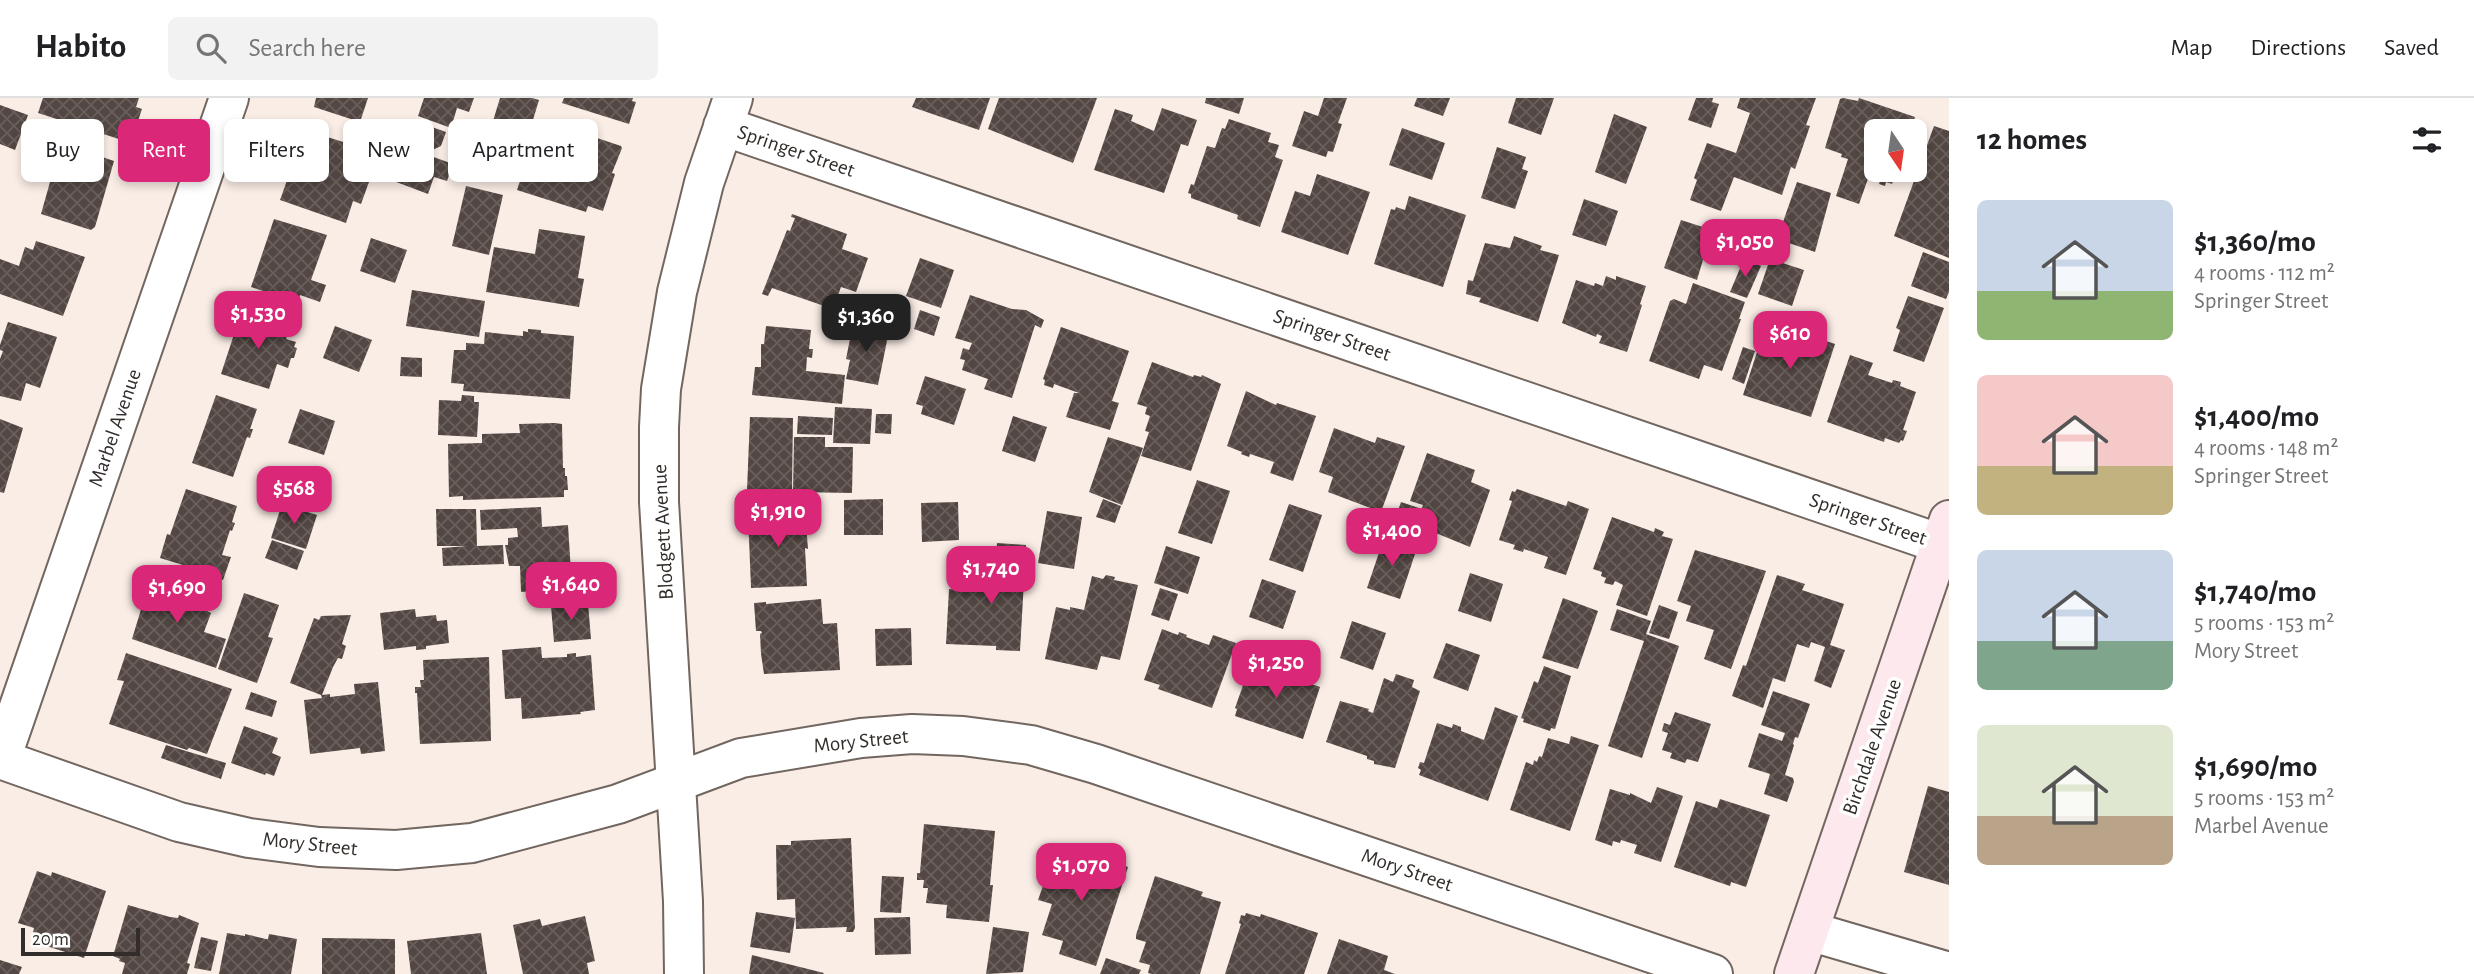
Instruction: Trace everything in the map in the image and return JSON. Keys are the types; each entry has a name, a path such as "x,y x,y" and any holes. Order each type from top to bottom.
{"street":[{"name":"Marbel Avenue","path":"1,759 229,98"},
{"name":"Springer Street","path":"728,112 1945,532"},
{"name":"Blodgett Avenue","path":"684,974 677,782 659,502 662,389 686,251 728,112"},
{"name":"Birchdale Avenue","path":"1794,974 1945,532"},
{"name":"Mory Street","path":"1,759 179,822 249,838 319,847 396,850 472,843 618,804 741,758 861,737 912,734 963,736 1031,745 1109,768 1713,974"},
{"path":"1809,931 1949,972"}],"building":[{"path":"43,98 139,98 136,107 142,109 139,119 118,119 118,139 104,134 104,119 57,119 38,113"},
{"path":"316,98 368,98 361,119 351,119 314,107"},
{"path":"424,98 474,98 469,112 457,108 454,119 448,119 448,127 434,122 434,119 418,116"},
{"path":"500,98 539,100 533,119 494,119"},
{"path":"564,98 633,98 632,101 636,102 629,124 562,103"},
{"path":"916,98 990,98 979,130 912,107"},
{"path":"999,98 1097,98 1073,163 988,129"},
{"path":"1206,98 1244,98 1239,114 1205,103"},
{"path":"1324,98 1347,98 1338,123 1342,124 1333,152 1328,151 1326,157 1292,146 1304,111 1318,116"},
{"path":"1417,98 1450,98 1443,116 1414,106"},
{"path":"1516,98 1554,98 1541,135 1508,123"},
{"path":"1696,98 1713,98 1712,102 1719,104 1711,128 1688,120"},
{"path":"1740,98 1816,98 1806,125 1810,126 1795,169 1791,167 1782,195 1734,177 1721,211 1690,200 1697,180 1694,178 1707,143 1736,153 1750,113 1737,108"},
{"path":"1859,98 1915,117 1864,119 1864,182 1867,182 1859,204 1836,196 1848,159 1825,148 1840,99 1858,101"},
{"path":"0,105 28,115 27,119 21,119 21,134 15,150 0,144"},
{"path":"1162,108 1197,120 1188,146 1181,144 1164,193 1094,170 1115,109 1133,115 1131,121 1154,131"},
{"path":"1614,114 1647,127 1626,184 1595,172"},
{"path":"1229,119 1271,133 1268,142 1279,145 1275,157 1283,160 1260,227 1237,219 1238,215 1191,198 1188,193 1191,184 1194,185 1207,146 1215,148 1222,128 1225,129"},
{"path":"1934,126 1949,131 1949,258 1894,236 1914,182 1927,182 1927,145"},
{"path":"434,128 446,132 441,146 434,149"},
{"path":"1402,128 1445,143 1432,180 1389,165"},
{"path":"329,138 343,142 343,182 369,182 361,204 353,201 346,223 280,200 286,182 329,182"},
{"path":"598,138 622,148 612,173 615,174 603,211 588,206 586,212 517,190 520,182 598,182"},
{"path":"1497,147 1526,157 1522,169 1528,171 1515,209 1481,198"},
{"path":"434,157 448,162 447,181 434,177"},
{"path":"104,158 114,161 95,227 91,230 41,214 50,182 104,182"},
{"path":"1317,174 1370,192 1348,255 1281,232 1295,191 1310,196"},
{"path":"396,182 432,182 428,194"},
{"path":"1797,182 1831,193 1815,252 1777,239"},
{"path":"466,186 503,195 489,255 452,246"},
{"path":"1409,196 1466,215 1443,287 1374,264 1391,209 1395,210 1396,207 1405,210"},
{"path":"1584,199 1618,211 1606,246 1572,235"},
{"path":"792,214 847,234 842,249 868,258 856,292 841,287 833,309 772,288 768,296 762,294 787,230 790,231 795,218 791,217"},
{"path":"274,219 327,235 311,280 326,285 320,302 300,295 298,303 251,287"},
{"path":"1681,220 1712,230 1697,280 1664,268"},
{"path":"539,229 585,236 578,278 584,279 579,307 486,292 494,247 535,254"},
{"path":"1751,235 1773,242 1768,258 1746,251"},
{"path":"1514,236 1542,246 1540,250 1559,255 1538,322 1479,302 1481,298 1466,294 1468,280 1473,281 1485,243 1510,248"},
{"path":"371,238 407,250 395,283 360,271"},
{"path":"36,241 85,257 63,316 0,294 0,259 19,266 25,247 33,250"},
{"path":"1776,243 1786,246 1782,260 1771,257"},
{"path":"1923,252 1949,262 1949,292 1946,299 1911,286"},
{"path":"920,258 954,270 941,308 906,296"},
{"path":"1744,259 1761,266 1747,298 1730,292"},
{"path":"1770,259 1804,270 1792,306 1758,294"},
{"path":"1606,276 1616,280 1616,276 1646,286 1627,352 1599,343 1602,336 1597,334 1596,337 1562,323 1576,280 1603,286"},
{"path":"1693,283 1745,302 1722,371 1704,365 1699,379 1649,361 1670,301 1674,299 1686,304"},
{"path":"412,290 485,301 479,337 406,326"},
{"path":"970,295 1012,309 1026,310 1044,320 1041,328 1035,325 1012,398 984,389 988,379 962,370 965,360 960,359 963,348 969,350 972,343 955,338"},
{"path":"1908,296 1944,308 1924,362 1893,351 1900,330 1896,328"},
{"path":"920,310 940,317 934,336 914,329"},
{"path":"241,313 289,329 286,339 296,342 294,358 291,358 288,368 277,364 269,389 221,374"},
{"path":"8,322 57,337 40,388 26,383 21,401 0,396 0,359 3,351 0,350 0,345"},
{"path":"853,324 889,331 878,385 846,379 850,360 846,359"},
{"path":"335,326 372,340 359,372 323,358"},
{"path":"766,326 811,330 809,349 813,349 812,358 807,357 806,371 845,375 842,404 752,395 755,367 761,367 761,344 764,344"},
{"path":"1782,326 1835,344 1811,417 1743,395 1759,339 1764,341 1765,336 1773,339 1772,343 1776,345"},
{"path":"1061,327 1129,351 1112,401 1119,403 1110,430 1066,417 1074,393 1079,393 1054,384 1053,388 1044,385 1043,379"},
{"path":"528,329 574,336 570,399 463,391 464,384 451,383 454,350 466,350 466,343 484,344 485,332 523,336 523,331 528,332"},
{"path":"1743,347 1755,351 1744,384 1732,379"},
{"path":"1850,355 1873,363 1868,375 1892,383 1893,380 1901,382 1900,386 1916,392 1903,430 1907,431 1903,441 1899,443 1885,438 1884,442 1827,422"},
{"path":"401,357 422,358 422,377 400,376"},
{"path":"1152,362 1193,377 1202,375 1221,384 1191,471 1141,456 1149,432 1145,431 1150,416 1145,414 1147,407 1137,404"},
{"path":"925,376 966,389 954,425 921,414 923,406 916,404"},
{"path":"1246,391 1276,405 1277,403 1316,416 1293,481 1270,473 1274,462 1250,454 1249,457 1227,446"},
{"path":"216,395 257,409 250,429 253,429 250,438 247,437 233,477 192,463"},
{"path":"462,395 474,396 474,402 479,402 477,437 438,435 439,400 461,401"},
{"path":"835,407 872,409 870,444 833,443"},
{"path":"300,409 335,421 324,455 288,443"},
{"path":"876,414 892,414 891,434 875,433"},
{"path":"798,416 833,418 832,435 797,434"},
{"path":"1013,416 1047,427 1035,462 1002,451"},
{"path":"750,417 793,418 792,490 747,490"},
{"path":"0,419 23,428 4,493 0,492"},
{"path":"519,424 562,424 563,468 567,476 568,490 564,490 564,497 463,500 463,496 449,497 448,444 482,443 482,434 520,433"},
{"path":"1334,428 1375,443 1377,437 1405,446 1381,512 1328,492 1333,477 1319,472"},
{"path":"794,437 825,437 825,447 853,447 852,493 793,492"},
{"path":"1108,437 1143,448 1122,505 1089,492"},
{"path":"1427,453 1475,470 1471,482 1490,490 1470,547 1416,525 1423,505 1410,501"},
{"path":"1197,480 1230,491 1212,544 1178,533"},
{"path":"186,489 237,506 232,522 235,523 222,555 231,557 223,580 160,558"},
{"path":"1517,489 1566,506 1568,501 1589,509 1566,575 1544,568 1548,557 1524,549 1523,552 1513,549 1515,545 1499,540 1512,501 1509,500 1512,491"},
{"path":"883,499 883,535 844,535 844,500"},
{"path":"1103,499 1121,506 1115,523 1096,517"},
{"path":"958,502 959,540 922,542 921,503"},
{"path":"1401,502 1419,508 1412,526 1425,531 1420,546 1389,536"},
{"path":"282,504 317,515 306,549 271,538"},
{"path":"1289,504 1322,515 1303,572 1269,560"},
{"path":"541,507 542,527 568,525 572,588 521,592 520,566 509,566 505,545 508,545 508,538 518,537 517,528 481,530 480,510"},
{"path":"436,509 476,509 477,546 503,545 504,564 443,566 442,548 467,546 437,546"},
{"path":"805,511 809,524 806,524 808,549 805,548 807,586 751,588 748,514"},
{"path":"1047,511 1082,517 1074,569 1038,563"},
{"path":"1612,517 1654,532 1655,528 1664,532 1662,536 1673,539 1647,616 1616,605 1623,585 1615,581 1613,585 1604,583 1606,578 1601,576 1602,572 1593,569"},
{"path":"1384,538 1417,548 1400,599 1367,588"},
{"path":"272,540 304,551 297,570 265,558"},
{"path":"997,543 1026,545 1020,651 996,650 996,646 946,644 949,589 966,590 967,586 974,586 974,590 994,591"},
{"path":"1166,546 1200,557 1188,594 1154,583"},
{"path":"1695,550 1766,571 1731,669 1704,659 1714,630 1686,621 1691,606 1677,601"},
{"path":"1470,573 1503,584 1491,622 1458,611"},
{"path":"1106,575 1115,577 1114,580 1138,585 1120,660 1101,656 1097,670 1045,659 1056,607 1084,610 1092,576 1103,579"},
{"path":"1777,575 1805,584 1802,590 1844,604 1830,645 1845,650 1831,688 1814,681 1825,647 1811,642 1809,648 1797,644 1785,682 1773,678 1763,708 1732,696 1743,665 1746,666"},
{"path":"1262,579 1296,591 1283,629 1249,617"},
{"path":"150,580 198,597 195,605 211,613 204,632 226,639 216,668 132,639"},
{"path":"1160,588 1178,594 1169,621 1151,615"},
{"path":"244,593 279,605 268,637 273,638 257,683 218,669"},
{"path":"1563,598 1598,611 1578,669 1542,658"},
{"path":"821,599 823,624 837,623 840,670 764,674 762,633 756,631 754,603"},
{"path":"588,603 591,639 554,642 551,606"},
{"path":"1659,605 1678,612 1669,639 1649,633"},
{"path":"415,609 416,617 436,615 437,621 447,620 449,643 426,646 426,649 416,650 416,646 384,650 380,613"},
{"path":"1617,609 1651,621 1646,634 1679,646 1642,758 1608,746 1644,641 1610,630"},
{"path":"351,615 342,644 346,646 342,659 338,658 333,667 322,695 330,694 330,697 355,694 354,684 378,682 385,751 361,754 360,748 310,754 304,700 322,698 321,695 290,683 314,618 319,620 321,616"},
{"path":"1352,621 1386,633 1373,670 1340,658"},
{"path":"911,628 912,665 876,666 875,629"},
{"path":"1162,629 1178,635 1179,632 1209,645 1213,635 1236,643 1212,708 1158,689 1160,685 1144,680"},
{"path":"1446,643 1480,655 1468,691 1433,678"},
{"path":"541,647 542,658 567,657 567,654 576,653 576,657 591,655 595,710 580,712 581,714 522,719 521,698 505,699 502,650"},
{"path":"126,653 232,689 207,754 109,724 124,681 117,680"},
{"path":"489,657 491,741 420,744 415,687 421,687 420,680 424,680 423,660"},
{"path":"1252,660 1266,662 1265,665 1286,672 1286,675 1320,687 1303,739 1235,716 1235,708"},
{"path":"1544,666 1571,676 1555,729 1551,728 1550,731 1523,722 1524,719 1521,718 1534,681 1538,683"},
{"path":"1396,674 1414,680 1412,687 1420,691 1395,768 1374,764 1367,756 1326,742 1340,701 1369,709 1368,711 1373,713 1384,678 1393,682"},
{"path":"1773,691 1810,704 1798,738 1795,737 1785,775 1793,778 1794,782 1787,802 1764,794 1770,774 1748,767 1759,733 1782,741 1785,733 1761,725"},
{"path":"251,692 277,701 272,717 245,709"},
{"path":"1495,707 1518,716 1488,801 1419,775 1420,762 1424,763 1437,723 1452,728 1453,724 1461,727 1461,731 1484,740"},
{"path":"1675,712 1711,724 1698,762 1687,759 1685,763 1670,758 1672,753 1662,750 1668,733 1662,731 1664,723 1670,725"},
{"path":"244,726 278,738 272,753 281,757 274,776 231,763"},
{"path":"1571,736 1599,745 1570,831 1510,810 1526,762 1533,765 1534,760 1537,762 1539,756 1542,757 1548,738 1569,744"},
{"path":"166,745 226,763 221,779 161,758"},
{"path":"1928,786 1949,792 1949,885 1904,872"},
{"path":"1657,787 1683,796 1661,862 1634,853 1637,845 1621,840 1620,843 1613,841 1612,846 1595,840 1610,789 1630,793 1651,803"},
{"path":"1720,799 1770,815 1746,887 1731,882 1730,886 1674,867 1696,801 1717,808"},
{"path":"924,824 995,831 989,922 946,918 947,905 926,903 928,888 923,888 924,880 917,880 917,873 920,873"},
{"path":"851,838 853,932 846,932 847,927 796,929 795,899 777,900 776,845 791,845 791,841"},
{"path":"1055,847 1105,863 1106,860 1128,867 1096,966 1059,954 1063,941 1042,935 1052,904 1038,900 1052,860 1048,859"},
{"path":"37,871 51,876 52,872 106,891 84,958 37,943 41,934 33,932 34,928 18,923"},
{"path":"882,876 904,877 901,913 880,912"},
{"path":"1155,876 1203,892 1201,896 1221,902 1200,974 1152,974 1148,973 1150,965 1139,962 1146,942 1136,939 1136,935"},
{"path":"128,905 170,917 178,918 179,915 199,923 187,963 190,964 187,974 122,974 125,963 113,956"},
{"path":"756,912 795,918 790,953 750,947"},
{"path":"1246,913 1260,917 1261,914 1318,933 1304,974 1225,974 1241,924 1241,915 1245,916"},
{"path":"585,916 595,961 587,963 589,974 523,974 513,925 540,919 542,926"},
{"path":"910,917 911,954 875,955 874,918"},
{"path":"993,927 1029,932 1023,972 986,974"},
{"path":"227,933 266,939 269,934 297,939 291,974 219,974"},
{"path":"481,933 487,974 411,974 407,941"},
{"path":"201,937 218,941 211,971 194,968"},
{"path":"322,938 395,939 395,974 322,974"},
{"path":"1339,939 1388,956 1384,970 1395,974 1327,974"},
{"path":"752,955 824,973 749,974"},
{"path":"1106,958 1141,970 1139,974 1100,974"},
{"path":"0,960 22,967 19,974 0,974"}]}
